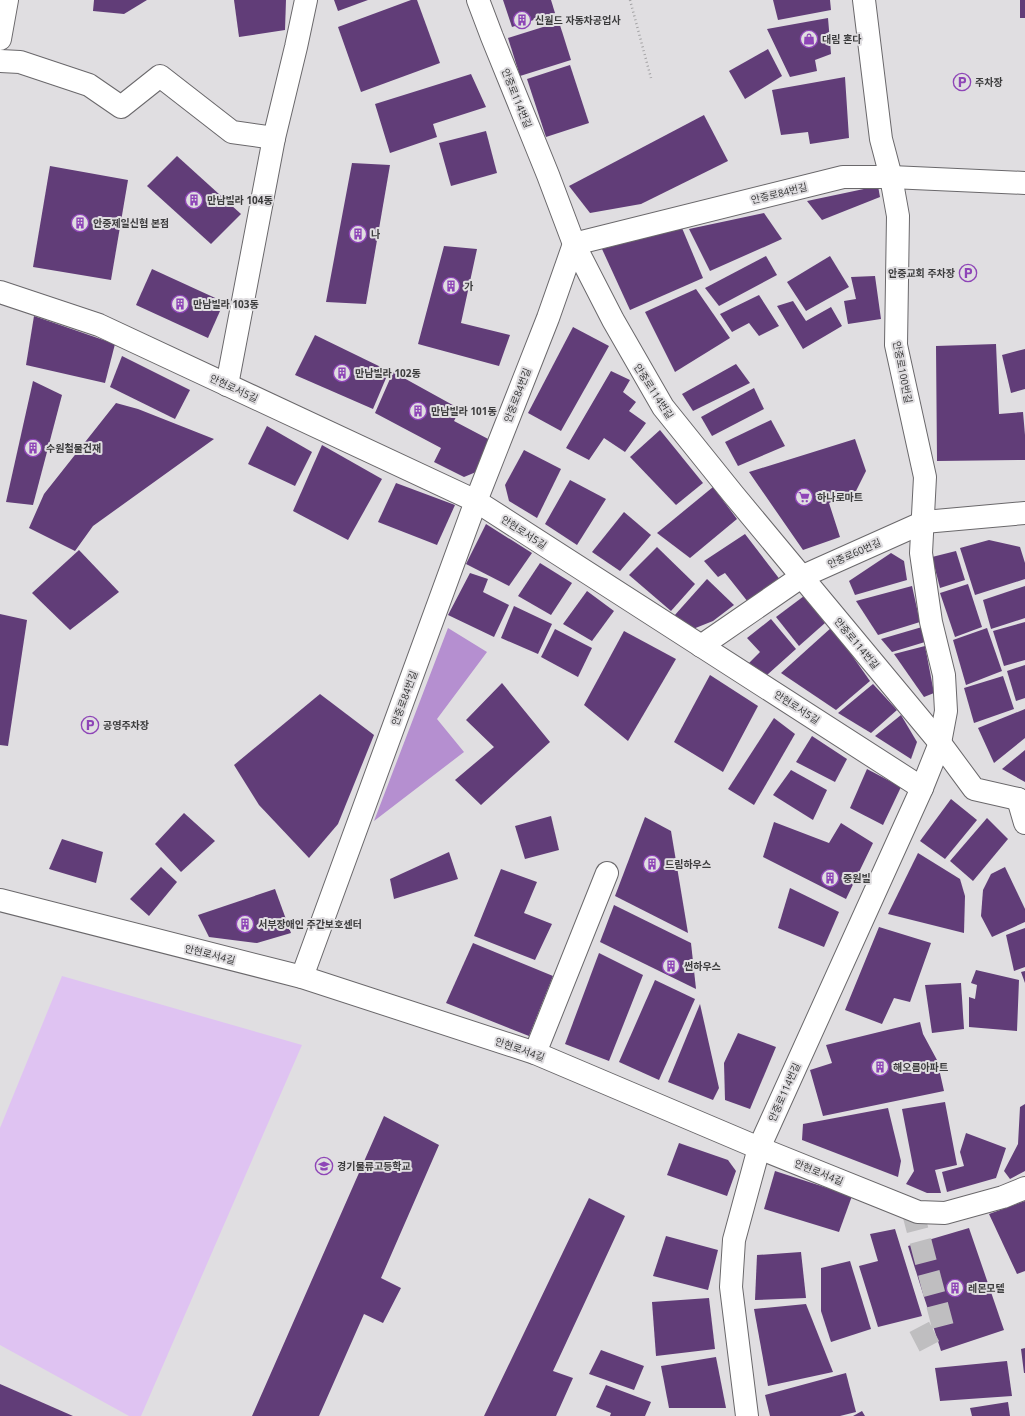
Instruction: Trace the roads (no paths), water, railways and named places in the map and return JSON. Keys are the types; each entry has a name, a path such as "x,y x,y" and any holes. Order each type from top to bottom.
{"street":[{"path":"0,39 8,0"},
{"path":"227,385 274,138 306,0"},
{"name":"안중로114번길","path":"478,0 548,174 574,244 613,320 663,407 801,577 940,743 974,789 1021,801"},
{"name":"안중로100번길","path":"864,0 881,139 892,177 898,216 896,345 925,477 924,522 921,553 932,622 944,675 946,711 940,743"},
{"path":"0,61 20,62 89,85 121,107 160,76 232,132 274,138"},
{"name":"안중로84번길","path":"302,977 476,501 548,318 574,244 843,177 892,177 1025,183"},
{"name":"안현로서5길","path":"0,292 99,325 476,501 922,788"},
{"name":"안중로60번길","path":"702,646 801,577 924,522 1025,513"},
{"name":"안중로114번길","path":"747,1416 731,1287 734,1240 759,1148 922,788 940,743"},
{"path":"1021,801 1025,823"},
{"path":"535,1053 607,873"},
{"name":"안현로서4길","path":"0,900 302,977 535,1053 759,1148 918,1212 945,1213 1003,1197 1025,1188"}],"tunnel":[{"path":"912,1209 943,1327 914,1342"}],"place":[{"name":"신월드 자동차공업사","path":"522,20"},
{"name":"대림 혼다","path":"809,39"},
{"name":"주차장","path":"962,82"},
{"name":"만남빌라 104동","path":"194,200"},
{"name":"안중제일신협 본점","path":"80,223"},
{"name":"나","path":"358,234"},
{"name":"안중교회 주차장","path":"968,273"},
{"name":"가","path":"451,286"},
{"name":"만남빌라 103동","path":"180,304"},
{"name":"만남빌라 102동","path":"342,373"},
{"name":"만남빌라 101동","path":"418,411"},
{"name":"수원철물건재","path":"33,448"},
{"name":"하나로마트","path":"804,497"},
{"name":"공영주차장","path":"90,725"},
{"name":"드림하우스","path":"652,864"},
{"name":"중원빌","path":"830,878"},
{"name":"서부장애인 주간보호센터","path":"245,924"},
{"name":"썬하우스","path":"671,966"},
{"name":"해오름아파트","path":"880,1067"},
{"name":"경기물류고등학교","path":"324,1166"},
{"name":"레몬모텔","path":"955,1288"}]}
